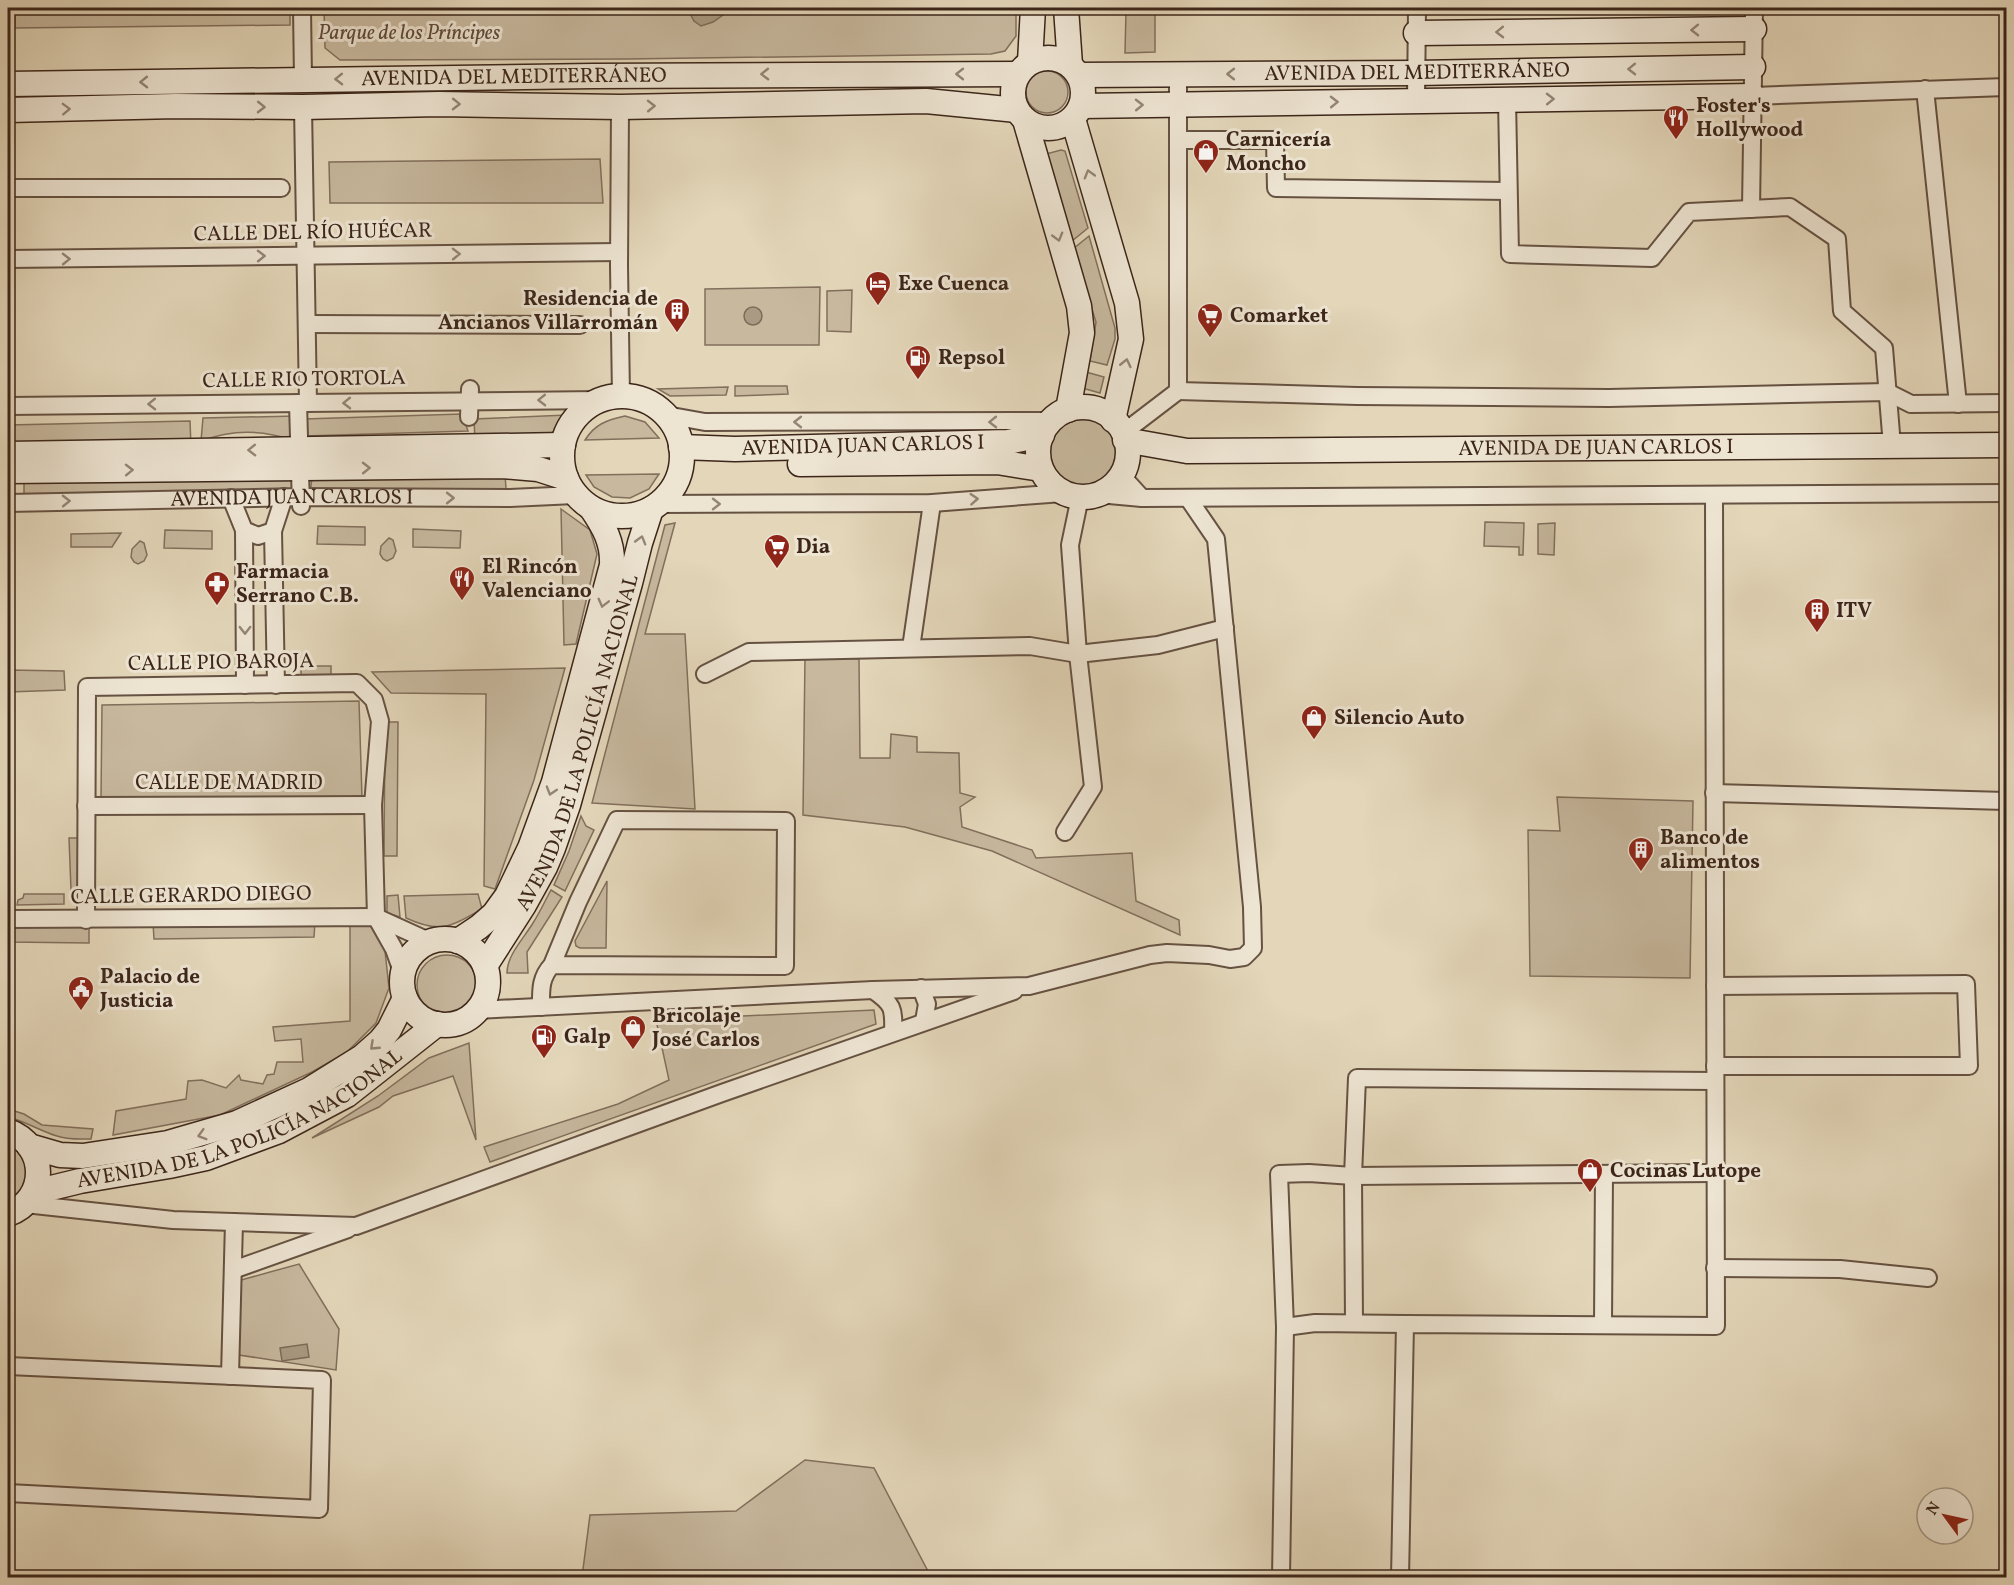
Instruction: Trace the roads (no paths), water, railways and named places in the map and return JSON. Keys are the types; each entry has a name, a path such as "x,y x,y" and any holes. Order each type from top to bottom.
{"main road":[{"path":"1033,8 1024,68 1013,92 1079,306 1082,333 1054,422 1038,452 1041,469 1049,482 1080,495 1109,488 1123,470 1127,452 1121,431 1131,339 1127,303 1077,112 1083,90 1075,70 1066,8"},
{"name":"AVENIDA DEL MEDITERRÁNEO","path":"1416,33 1754,18"},
{"path":"1024,68 1040,58 1050,57 1061,60 1075,70"},
{"name":"AVENIDA DEL MEDITERRÁNEO","path":"1075,70 1178,74 1416,73 1753,67"},
{"name":"AVENIDA DEL MEDITERRÁNEO","path":"8,84 788,74 1024,68"},
{"name":"AVENIDA DEL MEDITERRÁNEO","path":"1077,112 1178,105 1754,96"},
{"name":"AVENIDA DEL MEDITERRÁNEO","path":"8,110 439,104 620,107 926,100 1021,115"},
{"path":"1021,115 1036,126 1049,128 1062,126 1077,112"},
{"path":"611,398 636,398 649,402 666,415 676,430 681,456 678,478 672,490 654,506 632,516 604,514 577,494 562,465 562,445 567,430 587,407 611,398"},
{"path":"1054,422 1092,409 1104,413 1121,431 1187,451"},
{"name":"AVENIDA JUAN CARLOS I","path":"681,456 735,449 998,442 1054,422"},
{"name":"AVENIDA JUAN CARLOS I","path":"8,471 562,445"},
{"name":"AVENIDA DE JUAN CARLOS I","path":"1187,451 2007,445"},
{"path":"1123,470 1187,451"},
{"name":"AVENIDA JUAN CARLOS I","path":"8,454 300,459 503,466 538,469 577,494"},
{"name":"AVENIDA JUAN CARLOS I","path":"681,456 997,462 1041,469"},
{"name":"AVENIDA DE LA POLICÍA NACIONAL","path":"458,941 487,921 507,896 522,867 546,807 612,565 613,553 608,536 577,494"},
{"name":"AVENIDA DE LA POLICÍA NACIONAL","path":"485,966 524,905 553,848 572,789 640,543 654,506"},
{"path":"442,939 458,941 476,952 485,966 488,974 488,989 477,1010 469,1018 459,1023 437,1024 420,1017 411,1009 404,986 413,954 431,942 442,939"},
{"name":"AVENIDA DE LA POLICÍA NACIONAL","path":"8,1131 21,1138 29,1146 60,1155 83,1156 161,1145 237,1123 317,1086 362,1057 389,1030 404,986"},
{"name":"AVENIDA DE LA POLICÍA NACIONAL","path":"18,1209 47,1189 206,1158 279,1131 346,1095 437,1024"},
{"path":"18,1209 37,1185 38,1161 29,1146"}],"street":[{"path":"302,8 303,79"},
{"path":"1416,101 1417,8"},
{"path":"1751,209 1754,18"},
{"path":"1178,74 1178,391"},
{"path":"1754,96 2007,87"},
{"path":"1925,89 1958,404"},
{"path":"1507,100 1510,254 1652,258 1689,212 1790,207 1838,239 1842,311 1884,348 1892,446"},
{"path":"244,530 258,537 273,531 295,500 300,459 307,324 303,107"},
{"path":"611,398 619,252 620,107"},
{"path":"1178,140 1275,140 1276,188 1508,190"},
{"path":"8,188 281,188"},
{"name":"CALLE DEL RÍO HUÉCAR","path":"8,260 619,252"},
{"path":"307,324 580,325"},
{"path":"1121,431 1178,391 1357,396 1609,398 1887,392 1911,404 2007,403"},
{"name":"CALLE RIO TORTOLA","path":"8,406 469,402 611,398"},
{"path":"666,415 705,422 1054,422"},
{"path":"1123,470 1142,498"},
{"path":"654,506 932,503 1080,495 1188,498 2007,493"},
{"name":"AVENIDA JUAN CARLOS I","path":"8,503 231,498 295,500 510,498 577,494"},
{"path":"1065,832 1094,787 1078,654 1070,545 1080,495"},
{"path":"1285,1326 1354,1323 1716,1326 1714,495"},
{"path":"231,498 244,530 245,685"},
{"path":"233,1270 893,1032 1029,986 1150,955 1167,953 1209,955 1230,959 1244,957 1253,948 1252,907 1245,816 1216,539 1188,498"},
{"path":"912,648 932,503"},
{"path":"273,531 276,685"},
{"path":"705,674 749,652 1030,646 1078,654 1158,645 1225,628"},
{"name":"CALLE PIO BAROJA","path":"86,806 87,687 357,683 374,700 380,721 373,805"},
{"path":"1714,793 2007,801"},
{"path":"373,805 376,916 394,949 404,986"},
{"name":"CALLE DE MADRID","path":"86,806 373,805"},
{"path":"86,806 86,920"},
{"path":"541,1007 542,981 545,973 552,965 578,902 617,820 786,821 785,966 552,965"},
{"path":"376,916 431,942"},
{"name":"CALLE GERARDO DIEGO","path":"8,919 376,916"},
{"path":"1354,1323 1353,1176 1357,1077 1715,1073 1969,1066 1965,984 1715,986"},
{"path":"477,1010 873,990 1029,986"},
{"path":"921,988 927,1004 924,1021"},
{"path":"873,990 889,1001 894,1014 893,1032"},
{"path":"1281,1578 1285,1326 1279,1174 1309,1173 1353,1176 1715,1173"},
{"path":"1603,1325 1604,1174"},
{"path":"18,1209 173,1220 356,1226"},
{"path":"230,1376 234,1222"},
{"path":"1715,1268 1840,1269 1928,1278"},
{"path":"1400,1578 1406,1324"},
{"path":"8,1366 322,1380 319,1509 8,1493"}],"place":[{"name":"Foster's Hollywood","path":"1676,141"},
{"name":"Carnicería Moncho","path":"1206,175"},
{"name":"Exe Cuenca","path":"878,307"},
{"name":"Residencia de Ancianos Villarromán","path":"677,334"},
{"name":"Comarket","path":"1210,339"},
{"name":"Repsol","path":"918,381"},
{"name":"Dia","path":"777,570"},
{"name":"El Rincón Valenciano","path":"462,602"},
{"name":"Farmacia Serrano C.B.","path":"217,607"},
{"name":"ITV","path":"1817,634"},
{"name":"Silencio Auto","path":"1314,741"},
{"name":"Banco de alimentos","path":"1641,873"},
{"name":"Palacio de Justicia","path":"81,1012"},
{"name":"Bricolaje José Carlos","path":"633,1051"},
{"name":"Galp","path":"544,1060"},
{"name":"Cocinas Lutope","path":"1590,1194"}],"park label":[{"name":"Parque de los Príncipes","path":"409,33"}]}
